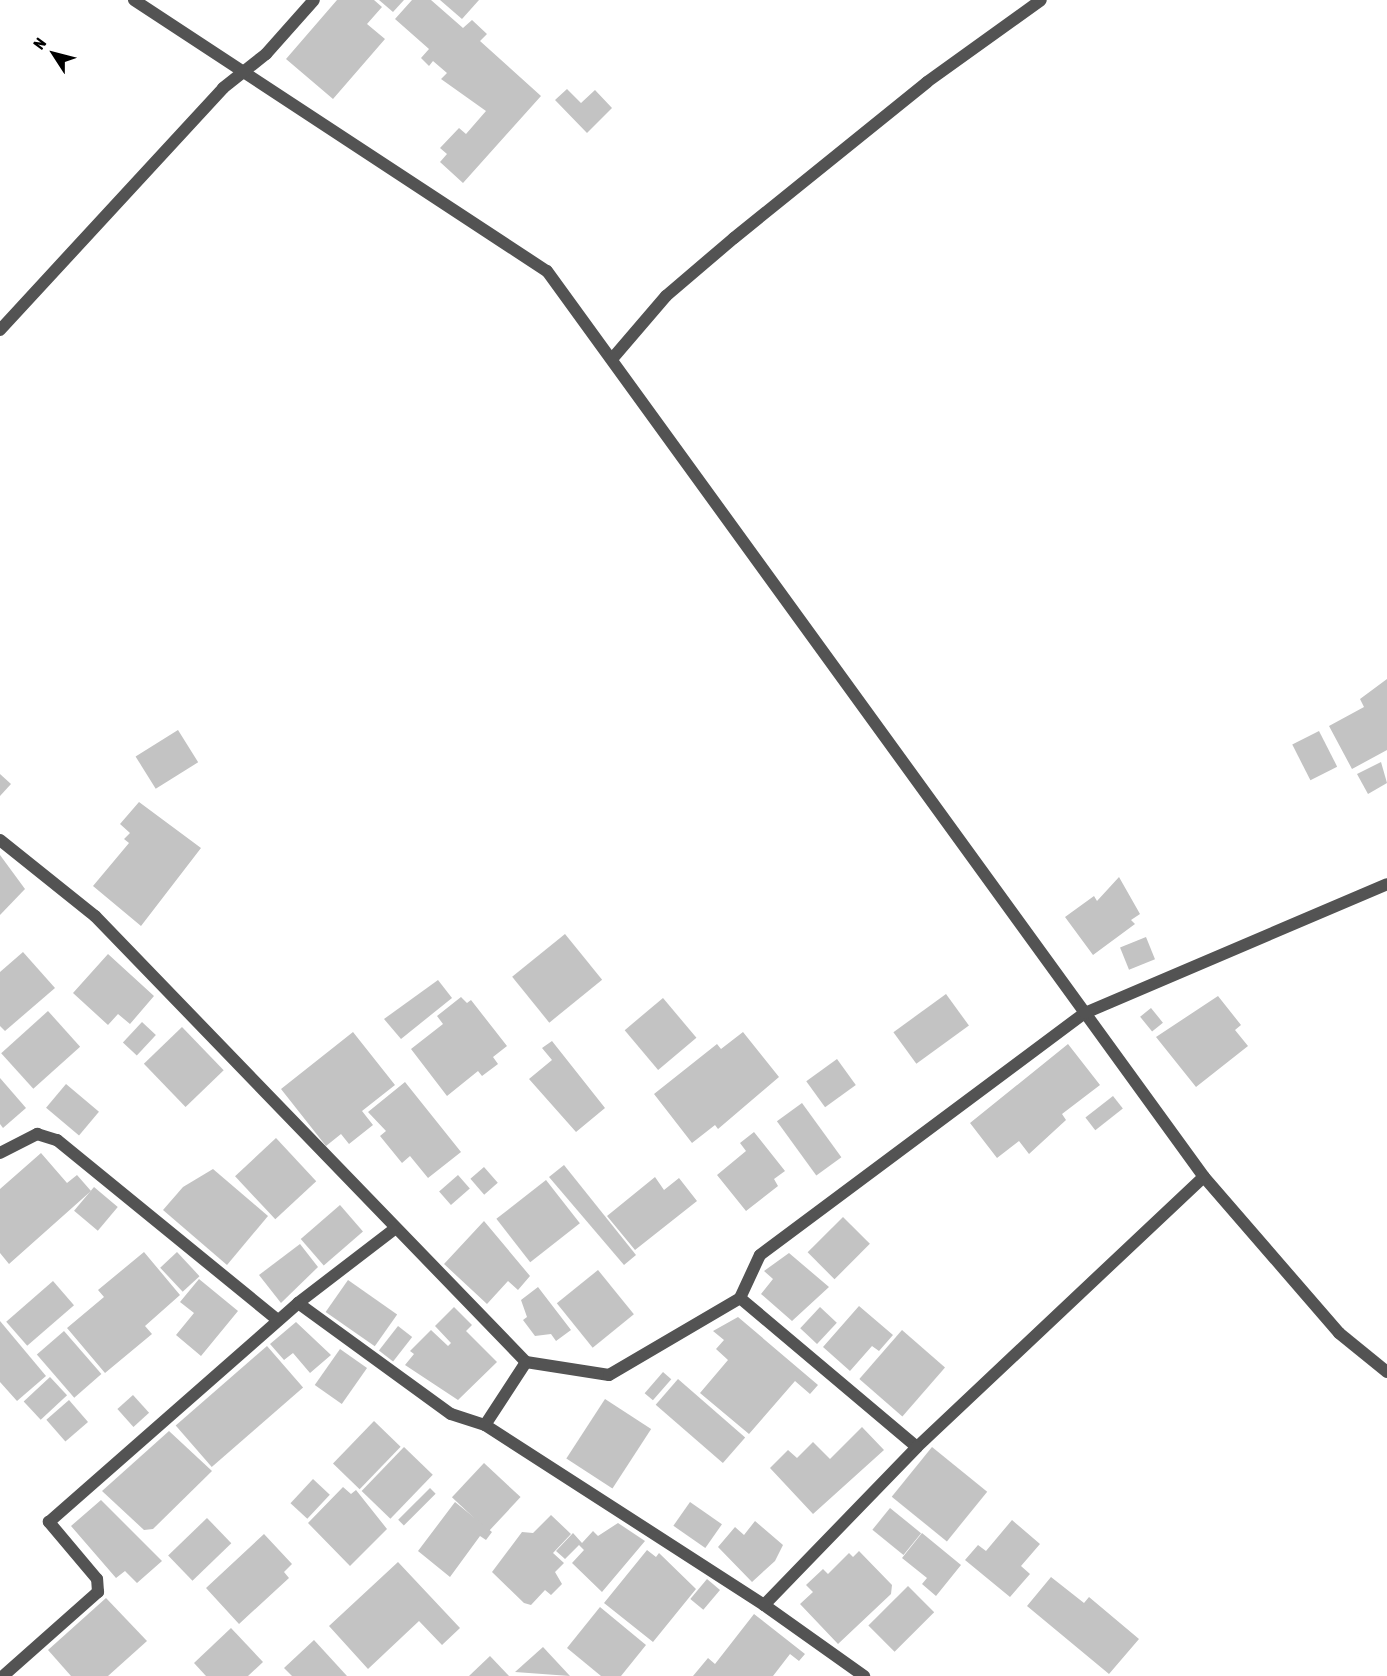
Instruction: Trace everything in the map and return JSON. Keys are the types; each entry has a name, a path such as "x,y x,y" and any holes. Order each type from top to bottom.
{"street":[{"path":"134,0 547,271 1204,1177 1339,1333 1387,1372"},
{"path":"0,330 243,70 266,54 314,0"},
{"path":"612,359 666,296 734,238 927,82 1041,0"},
{"path":"0,840 95,916 393,1230 526,1362 609,1375 740,1298 760,1255 1085,1013 1387,885"},
{"path":"0,1153 37,1134 57,1140 278,1320"},
{"path":"764,1605 916,1447 1204,1177"},
{"path":"3,1676 98,1592 98,1579 49,1522 298,1303 393,1230"},
{"path":"740,1298 916,1447"},
{"path":"298,1303 451,1414 485,1425 764,1605 864,1676"},
{"path":"485,1425 526,1362"}],"building":[{"path":"337,0 374,0 382,7 367,24 385,39 333,99 286,59"},
{"path":"379,0 404,0 393,12"},
{"path":"412,0 431,0 463,28 472,20 487,34 480,41 541,96 463,183 440,162 447,154 440,148 459,128 466,134 486,111 441,79 447,73 433,61 429,66 421,58 429,49 395,19"},
{"path":"440,0 479,0 462,19"},
{"path":"567,89 581,103 595,90 612,108 587,133 555,100"},
{"path":"1387,679 1387,750 1352,769 1329,726 1364,707 1360,699"},
{"path":"178,730 198,762 156,789 136,756"},
{"path":"1319,731 1337,767 1310,780 1292,745"},
{"path":"1381,762 1387,783 1368,794 1357,774"},
{"path":"0,774 11,784 0,796"},
{"path":"139,802 201,848 141,926 93,886 129,843 124,839 130,833 120,824"},
{"path":"0,855 25,889 0,915"},
{"path":"1119,877 1140,914 1131,920 1135,924 1093,955 1065,917 1094,896 1097,901"},
{"path":"565,934 602,980 549,1023 512,977"},
{"path":"1146,937 1155,959 1129,970 1120,947"},
{"path":"23,952 55,988 5,1031 0,1026 0,972"},
{"path":"108,954 154,996 130,1024 118,1014 108,1025 73,993"},
{"path":"438,980 452,998 401,1039 384,1019"},
{"path":"946,994 969,1026 916,1064 893,1032"},
{"path":"1218,996 1241,1025 1235,1030 1248,1046 1196,1087 1156,1037"},
{"path":"461,997 467,1003 471,1000 507,1046 493,1057 498,1064 482,1076 478,1071 447,1096 411,1049 443,1024 437,1016"},
{"path":"663,998 696,1038 658,1070 625,1030"},
{"path":"1151,1008 1163,1023 1152,1032 1140,1017"},
{"path":"48,1011 80,1047 33,1089 1,1053"},
{"path":"142,1022 156,1035 137,1055 123,1042"},
{"path":"182,1027 224,1070 186,1107 144,1064"},
{"path":"353,1032 395,1085 362,1111 373,1125 349,1144 341,1134 326,1146 281,1089"},
{"path":"743,1032 779,1077 718,1129 715,1125 692,1143 654,1094 717,1044 721,1049"},
{"path":"552,1041 605,1108 576,1132 529,1079 552,1060 542,1048"},
{"path":"1068,1044 1100,1085 1062,1114 1066,1120 1029,1154 1019,1141 997,1158 970,1123"},
{"path":"837,1059 856,1085 825,1107 806,1081"},
{"path":"0,1078 26,1108 3,1128 0,1124"},
{"path":"405,1082 461,1152 428,1178 410,1156 402,1163 380,1136 386,1131 368,1112"},
{"path":"66,1084 99,1112 79,1135 46,1108"},
{"path":"1113,1096 1123,1109 1095,1130 1085,1118"},
{"path":"802,1103 841,1157 816,1175 777,1121"},
{"path":"754,1132 785,1171 774,1179 778,1186 746,1211 717,1175 746,1151 740,1143"},
{"path":"276,1138 316,1181 275,1219 235,1176"},
{"path":"41,1153 67,1183 77,1175 91,1191 9,1264 0,1253 0,1189"},
{"path":"564,1165 636,1255 624,1265 549,1177"},
{"path":"484,1167 498,1183 484,1195 470,1179"},
{"path":"213,1169 268,1216 227,1265 163,1210 183,1187"},
{"path":"458,1175 470,1189 451,1205 439,1191"},
{"path":"655,1177 664,1190 679,1178 697,1201 635,1250 607,1216"},
{"path":"546,1180 580,1223 530,1262 496,1219"},
{"path":"94,1187 118,1207 98,1231 74,1211"},
{"path":"340,1205 363,1231 324,1266 301,1239"},
{"path":"843,1217 870,1244 835,1279 808,1252"},
{"path":"484,1221 530,1276 518,1290 508,1281 487,1304 444,1264"},
{"path":"300,1244 318,1267 281,1303 259,1275"},
{"path":"144,1252 180,1295 145,1326 152,1334 105,1373 67,1328 104,1297 98,1290"},
{"path":"177,1252 200,1276 183,1292 160,1268"},
{"path":"789,1253 829,1287 792,1321 761,1294 773,1279 764,1271"},
{"path":"598,1270 634,1314 593,1348 557,1303"},
{"path":"199,1279 238,1311 201,1356 176,1335 194,1313 180,1302"},
{"path":"348,1280 397,1314 375,1346 326,1312"},
{"path":"53,1281 74,1305 27,1346 6,1322"},
{"path":"538,1287 571,1330 556,1341 551,1334 535,1336 523,1320 527,1317 521,1300"},
{"path":"859,1306 893,1335 879,1351 872,1346 850,1371 823,1347"},
{"path":"454,1307 472,1325 466,1331 497,1362 458,1400 405,1365 414,1354 410,1351 431,1330 448,1346 451,1343 435,1326"},
{"path":"820,1307 837,1323 817,1344 800,1328"},
{"path":"738,1317 818,1385 810,1394 795,1381 749,1434 700,1393 728,1360 716,1349 724,1340 713,1331"},
{"path":"0,1321 46,1376 17,1401 0,1382"},
{"path":"296,1322 331,1355 310,1373 293,1353 284,1360 270,1344"},
{"path":"398,1326 412,1337 393,1362 379,1350"},
{"path":"902,1330 945,1367 902,1416 859,1379"},
{"path":"64,1331 101,1374 74,1398 37,1355"},
{"path":"267,1346 303,1388 212,1467 176,1425"},
{"path":"340,1349 367,1368 342,1404 315,1385"},
{"path":"663,1372 671,1379 653,1400 645,1393"},
{"path":"50,1377 67,1395 41,1420 24,1402"},
{"path":"678,1379 745,1437 723,1463 656,1405"},
{"path":"133,1395 149,1413 133,1427 117,1409"},
{"path":"605,1399 651,1429 612,1489 566,1459"},
{"path":"69,1400 88,1422 65,1442 46,1420"},
{"path":"374,1421 401,1447 360,1489 333,1463"},
{"path":"862,1427 884,1450 813,1514 770,1468 788,1450 797,1458 813,1442 830,1459"},
{"path":"169,1431 212,1471 153,1529 144,1530 102,1491"},
{"path":"404,1447 433,1475 390,1519 362,1491"},
{"path":"932,1447 987,1492 947,1541 892,1497"},
{"path":"484,1463 521,1497 489,1531 452,1497"},
{"path":"313,1479 330,1495 307,1519 290,1503"},
{"path":"343,1487 351,1494 356,1490 387,1529 350,1566 308,1523"},
{"path":"430,1488 436,1494 404,1525 398,1520"},
{"path":"101,1500 162,1561 137,1583 125,1571 116,1578 71,1526"},
{"path":"455,1502 492,1532 486,1540 480,1536 450,1577 418,1551"},
{"path":"690,1502 722,1524 705,1548 673,1526"},
{"path":"890,1508 921,1533 903,1555 872,1530"},
{"path":"551,1515 571,1534 553,1553 564,1563 555,1572 562,1584 551,1595 545,1590 531,1605 524,1603 492,1572 522,1532 533,1533"},
{"path":"207,1518 231,1543 192,1581 168,1556"},
{"path":"1012,1520 1040,1544 1021,1566 1030,1574 1010,1597 965,1560 978,1545 986,1551"},
{"path":"755,1521 783,1545 775,1561 752,1582 718,1547 735,1527 744,1535"},
{"path":"618,1523 645,1541 602,1592 572,1563 584,1550 579,1545 565,1559 556,1551 573,1533 582,1543 593,1531 598,1536"},
{"path":"922,1533 961,1565 936,1596 922,1584 927,1578 902,1558"},
{"path":"264,1534 292,1564 284,1572 289,1578 239,1624 206,1588"},
{"path":"647,1550 656,1557 659,1553 696,1589 653,1642 604,1603"},
{"path":"859,1551 892,1585 891,1594 838,1644 800,1604 813,1592 806,1585 823,1569 828,1574 849,1553 853,1557"},
{"path":"398,1562 460,1628 442,1645 419,1621 368,1669 329,1626"},
{"path":"1051,1577 1084,1603 1089,1597 1139,1639 1109,1674 1027,1606"},
{"path":"707,1579 720,1590 703,1610 690,1599"},
{"path":"908,1586 934,1612 895,1652 868,1626"},
{"path":"106,1598 147,1641 108,1676 71,1676 48,1650"},
{"path":"600,1607 646,1645 621,1676 601,1676 567,1648"},
{"path":"754,1614 805,1654 799,1661 790,1654 773,1676 693,1676 708,1658 715,1664"},
{"path":"231,1628 263,1662 248,1676 206,1676 194,1663"},
{"path":"314,1640 347,1676 292,1676 284,1668"},
{"path":"543,1647 570,1676 515,1672"},
{"path":"490,1656 509,1676 469,1676"}]}
